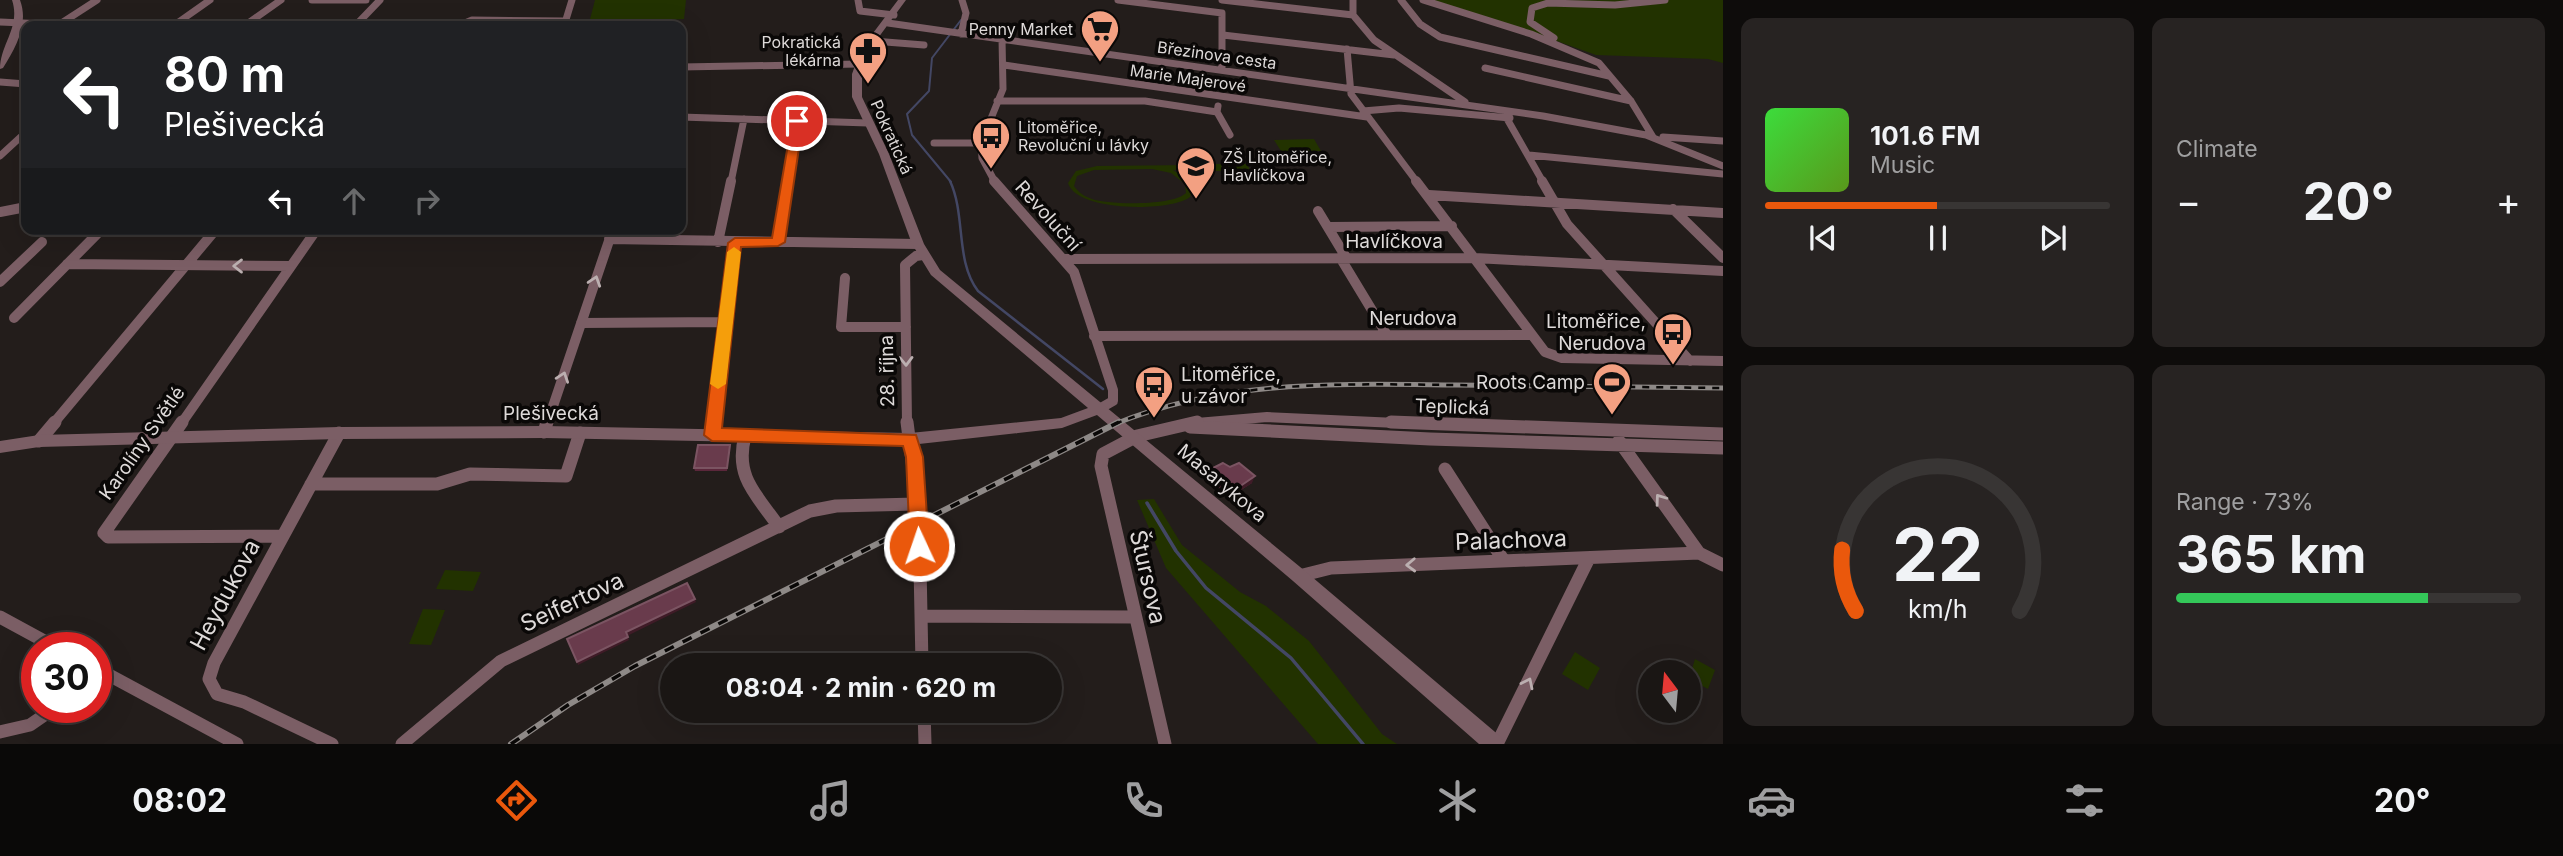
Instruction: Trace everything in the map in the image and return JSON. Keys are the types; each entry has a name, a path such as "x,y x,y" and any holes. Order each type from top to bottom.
{"street":[{"path":"0,66 11,47 19,23 19,5 16,0"},
{"path":"65,21 97,0"},
{"path":"180,21 210,0"},
{"path":"251,21 281,0"},
{"path":"312,0 366,0"},
{"path":"360,21 380,0"},
{"path":"566,21 572,0"},
{"name":"Březinova cesta","path":"858,0 860,11 961,34 1542,116"},
{"name":"Pokratická","path":"902,0 859,64 857,97 884,154 920,249"},
{"path":"961,34 966,13 962,0"},
{"path":"1118,0 1222,13 1222,69"},
{"path":"1222,0 1353,15"},
{"path":"1308,0 1319,10"},
{"path":"1353,0 1353,15 1374,40 1467,104"},
{"path":"1401,0 1420,24 1440,37 1611,76"},
{"path":"1423,0 1568,48 1599,63 1631,101 1653,137 1723,166"},
{"path":"1568,48 1530,22 1532,8 1548,3 1615,5 1665,0"},
{"path":"470,21 495,21"},
{"path":"0,22 19,23"},
{"path":"1223,35 1394,55"},
{"path":"934,143 981,143 1003,89 1002,39"},
{"path":"873,41 924,45"},
{"path":"0,47 11,47"},
{"path":"1347,49 1351,94 1545,352 1562,358 1723,361"},
{"path":"1514,54 1527,78"},
{"path":"686,67 752,61 859,64"},
{"name":"Marie Majerové","path":"1004,65 1365,114 1399,108 1536,120 1542,116"},
{"path":"1485,68 1631,101"},
{"path":"0,82 21,84"},
{"path":"1220,96 1217,112 1230,135"},
{"path":"997,101 1145,101 1217,112"},
{"path":"1542,116 1653,137 1723,141"},
{"path":"686,117 868,123"},
{"path":"1506,117 1567,224 1690,361"},
{"path":"718,242 744,119"},
{"path":"778,242 797,121"},
{"path":"0,156 21,138"},
{"path":"16,143 21,143"},
{"name":"Revoluční","path":"981,143 982,158 989,175 1074,272 1112,382 1114,396 1111,404 1099,409"},
{"path":"1529,155 1723,174"},
{"path":"1429,195 1723,213"},
{"path":"0,212 21,208"},
{"path":"1673,209 1723,258"},
{"path":"1318,211 1387,335"},
{"path":"1329,227 1452,226"},
{"path":"14,318 96,235"},
{"path":"39,442 211,235"},
{"name":"Karolíny Světlé","path":"282,536 108,537 104,533 313,235"},
{"path":"544,432 611,235"},
{"path":"624,235 735,243 778,242 920,249"},
{"path":"0,282 42,242"},
{"path":"712,435 735,243"},
{"name":"28. října","path":"920,249 905,265 909,439 914,457 922,653"},
{"name":"Masarykova","path":"920,249 935,272 1496,744"},
{"name":"Havlíčkova","path":"1065,259 1475,258 1605,267 1723,271"},
{"path":"67,264 291,266"},
{"path":"845,278 841,327 906,327"},
{"path":"581,323 725,322"},
{"name":"Nerudova","path":"1094,336 1532,335"},
{"name":"Plešivecká","path":"0,447 39,442 339,433 544,432 909,439 1062,423 1099,409"},
{"name":"Teplická","path":"1134,437 1151,430 1240,416 1723,434"},
{"name":"Teplická","path":"1181,425 1221,430 1723,448"},
{"path":"1612,431 1699,553"},
{"name":"Heydukova","path":"330,744 244,702 216,694 209,679 214,663 339,433"},
{"path":"311,484 437,484 470,474 566,477 580,433"},
{"path":"745,436 740,454 742,472 779,527"},
{"name":"Štursova","path":"1134,437 1113,447 1103,454 1100,460 1165,744"},
{"path":"1446,469 1504,561"},
{"name":"Seifertova","path":"402,744 501,661 779,527 822,508 916,504"},
{"name":"Palachova","path":"1299,576 1331,568 1699,553 1723,565"},
{"path":"1496,744 1589,558"},
{"path":"921,616 1135,617"},
{"path":"0,617 28,632"},
{"path":"112,678 237,744"},
{"path":"0,732 18,732 32,723"},
{"path":"924,723 925,744"}],"green space":[{"path":"595,0 686,0 684,19 590,21"},
{"path":"1431,0 1723,0 1723,63 1708,59 1596,55"},
{"path":"1314,139 1321,151 1281,151 1274,140"},
{"path":"1199,164 1247,164 1256,182 1237,182 1231,171 1202,171"},
{"path":"1191,165 1193,169 1173,170 1189,180 1193,188 1190,197 1164,205 1145,207 1105,204 1075,193 1068,183 1076,171 1097,166","holes":["1152,169 1171,173 1185,184 1186,193 1155,202 1100,201 1084,195 1074,186 1077,176 1094,170"]},
{"path":"1154,499 1182,545 1240,592 1266,606 1309,641 1382,734 1397,744 1318,744 1166,568 1137,500"},
{"path":"445,570 481,572 473,591 436,589"},
{"path":"423,609 445,610 431,645 409,644"},
{"path":"1575,652 1600,668 1588,690 1562,674"},
{"path":"1701,662 1715,670 1708,689 1701,685"}],"building":[{"path":"698,445 730,445 727,468 694,468"},
{"path":"1223,463 1230,467 1239,463 1255,476 1233,491 1209,470"},
{"path":"687,583 695,599 626,632 628,637 577,662 567,639"}],"waterway":[{"path":"951,182 912,135 907,114 929,91 932,58 961,20"},
{"path":"950,181 958,208 966,266 978,291 1103,389"},
{"path":"1147,503 1176,551 1206,588 1291,658 1363,744"}],"railway":[{"path":"1115,424 1156,409 1198,399 1283,387 1369,384 1723,388"},
{"path":"1115,424 1119,422"},
{"path":"511,744 568,705 635,666 1115,424"}],"slow traffic":[{"path":"718,384 734,252"}],"place":[{"name":"Penny Market","path":"1100,63"},
{"name":"Pokratická lékárna","path":"868,85"},
{"name":"Litoměřice, Revoluční u lávky","path":"991,170"},
{"name":"ZŠ Litoměřice, Havlíčkova","path":"1196,200"},
{"name":"Litoměřice, Nerudova","path":"1673,366"},
{"name":"Roots Camp","path":"1612,416"},
{"name":"Litoměřice, u závor","path":"1154,419"}],"route":[{"path":"797,121 778,242 735,243 712,435 909,439 914,457 919,546"}]}
